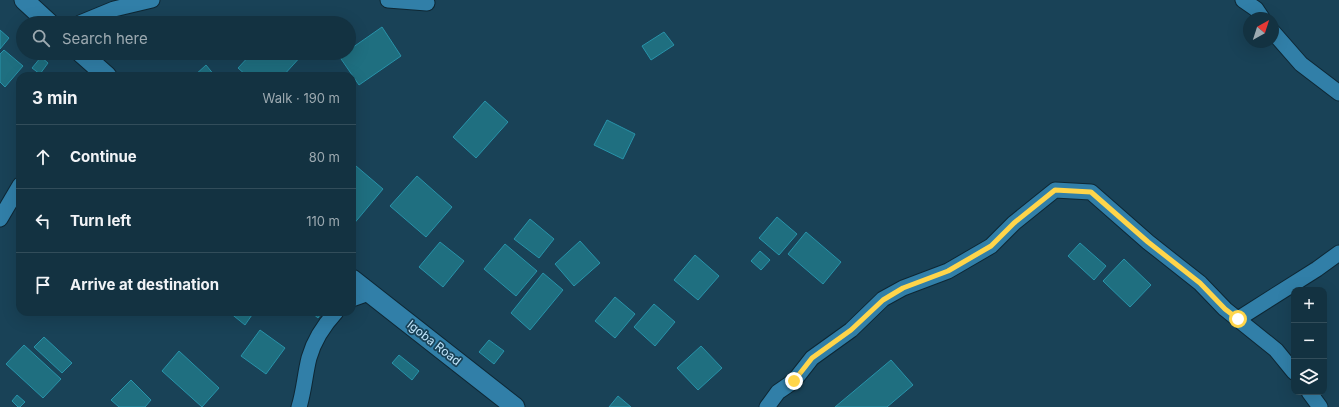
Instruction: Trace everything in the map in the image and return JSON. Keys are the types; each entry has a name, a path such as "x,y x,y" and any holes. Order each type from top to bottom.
{"street":[{"path":"24,0 41,16"},
{"path":"97,16 114,9 152,0"},
{"path":"388,0 427,3"},
{"path":"1243,0 1261,9"},
{"path":"1279,39 1301,64 1339,93"},
{"path":"89,60 102,72"},
{"path":"767,407 778,392 794,381 812,358 851,330 883,300 903,288 948,271 991,246 1014,223 1055,190 1091,192 1148,242 1200,283 1225,309 1276,350 1291,368"},
{"path":"0,219 16,192"},
{"path":"1238,319 1317,269 1339,253"},
{"name":"Igoba Road","path":"360,296 515,407"},
{"path":"299,407 309,358 314,344 323,327 333,316"},
{"path":"1311,395 1320,407"}],"building":[{"path":"382,27 401,56 359,85 356,81 356,72 350,72 342,60 356,60 356,45"},
{"path":"0,30 9,38 0,49"},
{"path":"664,32 674,45 651,60 642,46"},
{"path":"4,50 23,66 18,72 16,72 16,74 5,87 0,82 0,54"},
{"path":"39,60 44,60 48,63 41,72 37,72 32,68"},
{"path":"245,60 297,60 287,72 242,72 238,68"},
{"path":"206,65 212,72 198,72"},
{"path":"485,101 508,122 476,158 453,137"},
{"path":"607,120 635,134 623,159 594,145"},
{"path":"356,166 383,189 356,221"},
{"path":"417,176 452,207 426,237 390,206"},
{"path":"777,217 797,234 779,255 759,238"},
{"path":"530,219 554,239 539,258 514,239"},
{"path":"806,232 841,262 823,284 788,254"},
{"path":"580,241 600,263 574,286 555,264"},
{"path":"440,242 464,261 443,287 419,267"},
{"path":"1080,243 1106,266 1094,280 1068,256"},
{"path":"505,244 537,271 516,296 484,269"},
{"path":"760,251 770,260 761,270 751,261"},
{"path":"695,255 719,276 698,300 674,280"},
{"path":"1124,259 1151,285 1130,307 1103,281"},
{"path":"543,273 563,290 530,330 511,313"},
{"path":"615,297 635,314 615,338 595,321"},
{"path":"654,304 675,322 655,346 634,327"},
{"path":"234,316 251,316 245,325"},
{"path":"260,330 285,348 266,374 241,356"},
{"path":"44,337 72,363 62,373 34,347"},
{"path":"489,340 504,351 494,364 479,352"},
{"path":"24,345 61,379 43,398 6,364"},
{"path":"701,346 722,368 698,390 677,368"},
{"path":"179,351 219,388 202,407 162,371"},
{"path":"399,355 419,371 412,380 392,363"},
{"path":"891,360 913,385 887,407 835,407"},
{"path":"131,380 151,400 145,407 119,407 111,400"},
{"path":"17,395 25,402 20,407 12,401"},
{"path":"618,396 631,407 609,407"}],"route":[{"path":"794,381 812,358 851,330 883,300 903,288 948,271 991,246 1014,223 1055,190 1091,192 1148,242 1200,283 1225,309 1238,319"}]}
